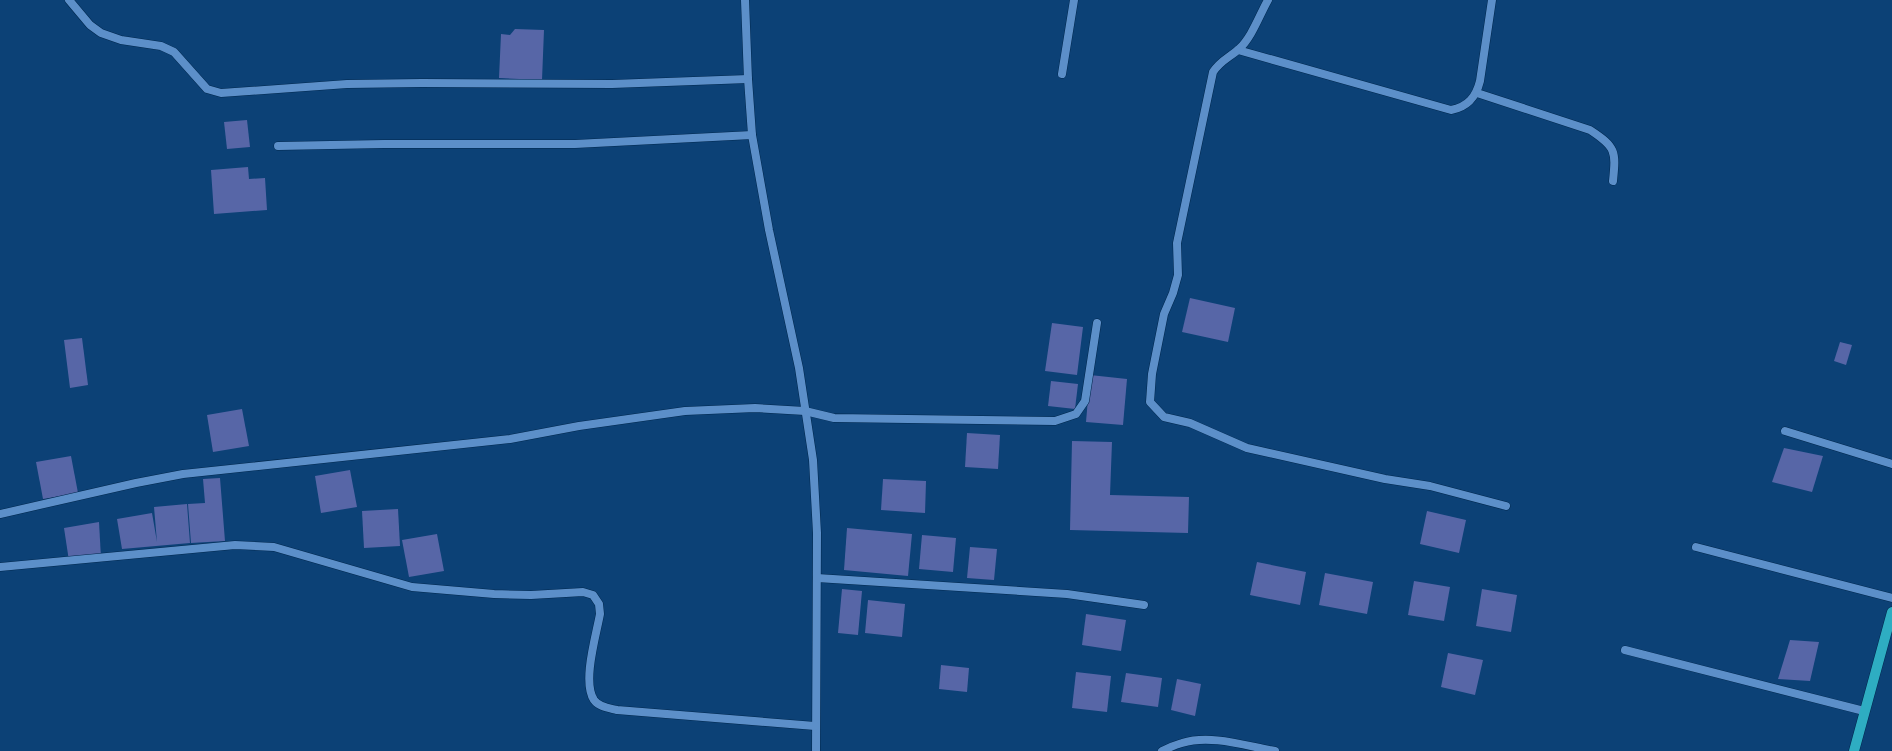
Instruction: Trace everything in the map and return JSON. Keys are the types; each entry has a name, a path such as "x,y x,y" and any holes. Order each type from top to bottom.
{"main road":[{"path":"1854,751 1892,612"}],"street":[{"path":"69,0 90,25 101,33 121,40 161,46 174,52 207,89 221,92 362,84 612,84 748,79"},
{"path":"745,0 752,135 769,230 799,368 813,460 817,533 816,751"},
{"path":"1062,74 1074,0"},
{"path":"1268,0 1246,41 1238,50 1226,57 1213,72 1177,243 1178,275 1173,293 1164,314 1152,374 1150,402 1164,417 1190,423 1248,448 1385,479 1430,486 1506,506"},
{"path":"1238,50 1446,110 1459,109 1477,93 1492,0"},
{"path":"1477,93 1590,130 1612,147 1615,158 1613,181"},
{"path":"278,146 392,144 575,144 752,135"},
{"path":"0,514 136,483 183,474 286,462 480,443 579,426 685,411 755,408 805,411 834,418 1055,421 1076,414 1084,401 1097,323"},
{"path":"1785,431 1892,464"},
{"path":"0,567 235,545 274,547 412,587 494,594 531,595 583,592 594,595 599,604 600,614 589,677 589,690 595,701 604,707 617,710 815,726"},
{"path":"1696,547 1892,598"},
{"path":"817,578 1067,594 1144,605"},
{"path":"1625,650 1864,711"},
{"path":"1162,751 1182,742 1202,740 1225,742 1274,751"}],"building":[{"path":"515,29 544,30 542,80 499,78 501,34 510,35"},
{"path":"247,120 250,147 227,149 224,122"},
{"path":"248,167 249,179 265,178 267,210 214,214 211,170"},
{"path":"1190,298 1235,308 1228,342 1182,332"},
{"path":"1052,323 1083,327 1077,375 1045,371"},
{"path":"82,338 88,385 70,388 64,340"},
{"path":"1840,342 1852,345 1846,365 1834,361"},
{"path":"1090,375 1127,379 1123,425 1086,422"},
{"path":"1051,381 1078,384 1075,409 1048,406"},
{"path":"242,409 249,446 213,452 207,415"},
{"path":"967,433 1000,435 998,469 965,467"},
{"path":"1072,441 1112,442 1110,495 1189,497 1188,533 1070,530"},
{"path":"1784,448 1823,456 1812,492 1772,482"},
{"path":"71,456 78,493 43,499 36,462"},
{"path":"350,470 357,507 321,513 315,476"},
{"path":"220,478 225,541 191,543 188,504 205,503 203,479"},
{"path":"883,479 926,481 925,513 881,510"},
{"path":"187,504 190,543 122,549 117,519 152,513 157,542 154,507"},
{"path":"398,509 400,546 364,548 362,511"},
{"path":"1427,511 1466,520 1459,553 1420,544"},
{"path":"99,522 101,558 69,561 64,528"},
{"path":"847,528 912,534 908,576 844,570"},
{"path":"437,534 444,571 409,577 402,540"},
{"path":"922,535 956,538 953,572 919,569"},
{"path":"970,547 997,549 994,580 967,578"},
{"path":"1257,562 1306,572 1300,605 1250,595"},
{"path":"1325,573 1373,582 1367,614 1319,605"},
{"path":"1414,581 1450,587 1444,621 1408,615"},
{"path":"842,589 862,591 858,635 838,633"},
{"path":"1482,589 1517,595 1511,632 1476,626"},
{"path":"868,600 905,604 902,637 865,633"},
{"path":"1086,614 1126,620 1121,651 1082,645"},
{"path":"1790,640 1819,642 1810,681 1778,679"},
{"path":"1448,653 1483,660 1475,695 1441,687"},
{"path":"941,665 969,668 967,692 939,689"},
{"path":"1076,672 1111,676 1107,712 1072,708"},
{"path":"1126,673 1162,678 1158,707 1121,702"},
{"path":"1177,679 1201,684 1195,716 1171,710"}]}
